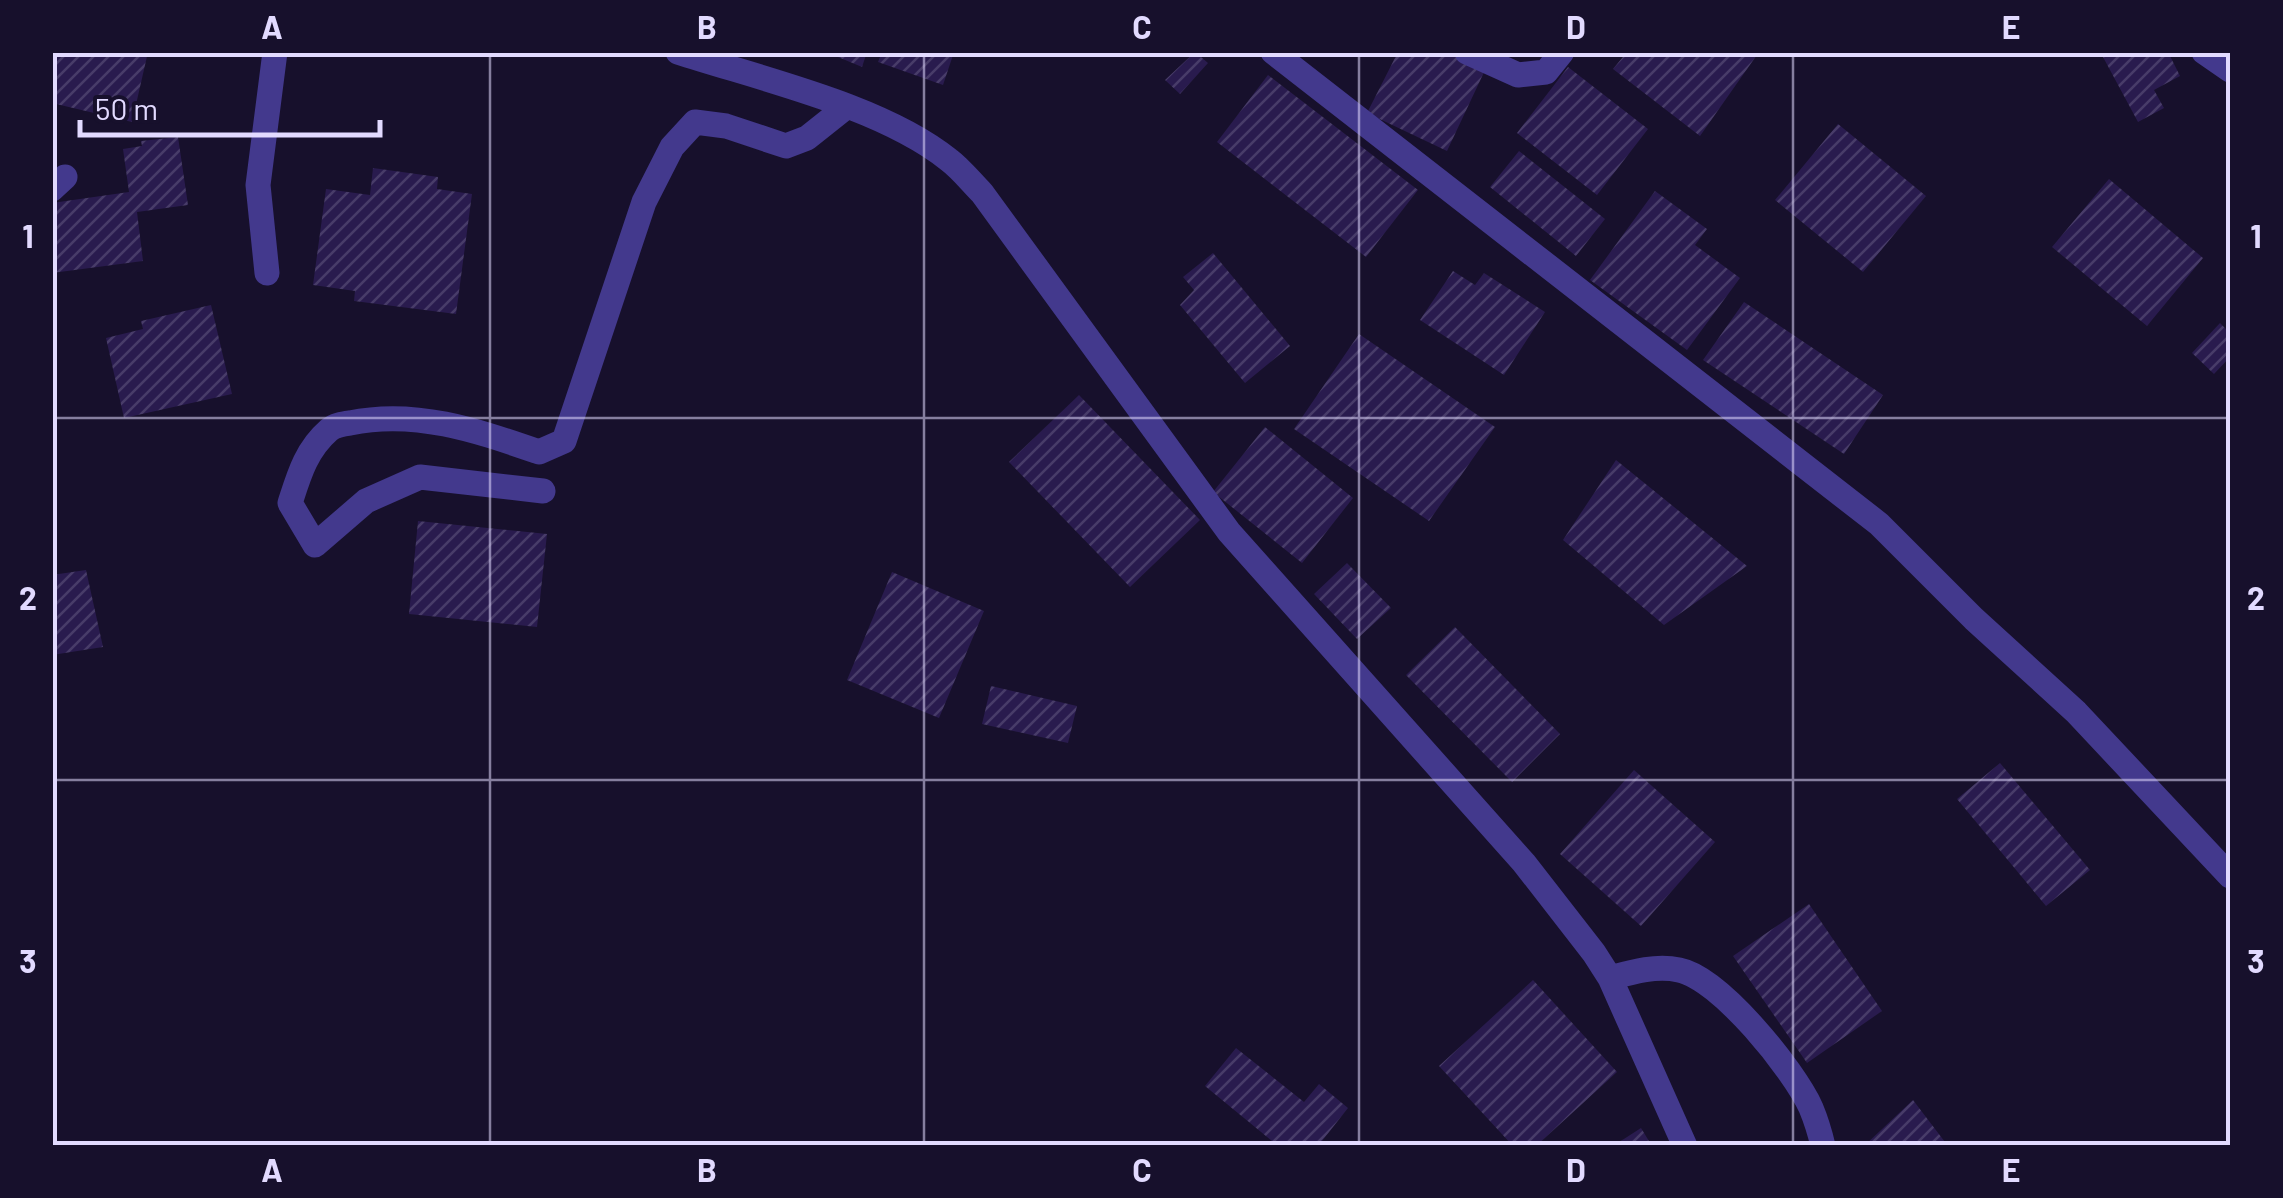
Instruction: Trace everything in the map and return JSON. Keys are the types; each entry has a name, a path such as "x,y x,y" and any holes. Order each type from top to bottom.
{"street":[{"path":"267,273 258,185 275,52"},
{"path":"678,52 846,106 910,135 950,160 982,193 1229,532 1524,862 1594,952 1610,978 1685,1146"},
{"path":"1274,52 1879,524 1974,619 2076,712 2230,876"},
{"path":"1467,52 1518,75 1546,72 1562,52"},
{"path":"2204,52 2230,70"},
{"path":"542,491 420,476 366,501 314,545 290,503 307,454 332,426 366,420 430,420 480,431 539,452 564,440 644,202 672,147 695,122 726,126 786,146 807,138 846,106"},
{"path":"1610,978 1650,969 1678,969 1719,990 1800,1088 1823,1146"}],"building":[{"path":"52,52 148,52 132,122 52,103"},
{"path":"826,52 867,52 862,67"},
{"path":"882,52 954,52 943,85 878,62"},
{"path":"1195,52 1208,63 1180,94 1165,80"},
{"path":"1398,52 1454,52 1486,68 1447,151 1367,113"},
{"path":"1627,52 1759,52 1700,136 1613,69"},
{"path":"2111,52 2168,52 2180,76 2154,90 2164,108 2138,122 2103,57"},
{"path":"1568,67 1648,129 1597,195 1517,133"},
{"path":"1268,75 1418,190 1366,257 1217,142"},
{"path":"1838,124 1926,196 1863,272 1775,200"},
{"path":"178,137 188,205 137,212 143,261 52,273 52,203 129,192 123,149 142,146 141,141"},
{"path":"1519,151 1605,219 1576,256 1490,187"},
{"path":"373,168 438,177 437,189 472,194 456,314 354,301 355,291 313,285 326,189 370,195"},
{"path":"2109,179 2203,258 2147,326 2052,247"},
{"path":"1655,191 1707,229 1695,245 1740,278 1687,350 1590,280"},
{"path":"1213,253 1290,346 1245,383 1180,305 1194,290 1183,277"},
{"path":"1453,271 1475,285 1484,273 1545,312 1504,375 1420,320"},
{"path":"1744,302 1883,395 1844,454 1703,360"},
{"path":"211,305 232,394 124,418 106,338 143,329 141,321"},
{"path":"2220,323 2230,333 2230,357 2214,374 2192,353"},
{"path":"1359,334 1495,427 1429,521 1294,429"},
{"path":"1079,395 1200,520 1130,587 1009,462"},
{"path":"1265,427 1353,498 1302,563 1213,492"},
{"path":"1616,460 1747,566 1664,625 1563,540"},
{"path":"418,521 547,534 537,627 409,614"},
{"path":"1347,563 1391,608 1357,639 1314,594"},
{"path":"86,570 103,647 52,655 52,575"},
{"path":"892,572 984,611 939,718 847,680"},
{"path":"1455,627 1560,734 1512,782 1406,675"},
{"path":"991,686 1077,706 1068,743 982,724"},
{"path":"2000,763 2090,870 2046,906 1957,799"},
{"path":"1634,770 1715,842 1641,926 1560,854"},
{"path":"1809,904 1882,1011 1807,1063 1733,956"},
{"path":"1533,980 1617,1072 1536,1146 1513,1146 1439,1066"},
{"path":"1236,1048 1304,1102 1319,1084 1348,1108 1318,1146 1278,1146 1205,1086"},
{"path":"1913,1100 1948,1146 1864,1146"},
{"path":"1641,1128 1652,1146 1613,1146"}]}
